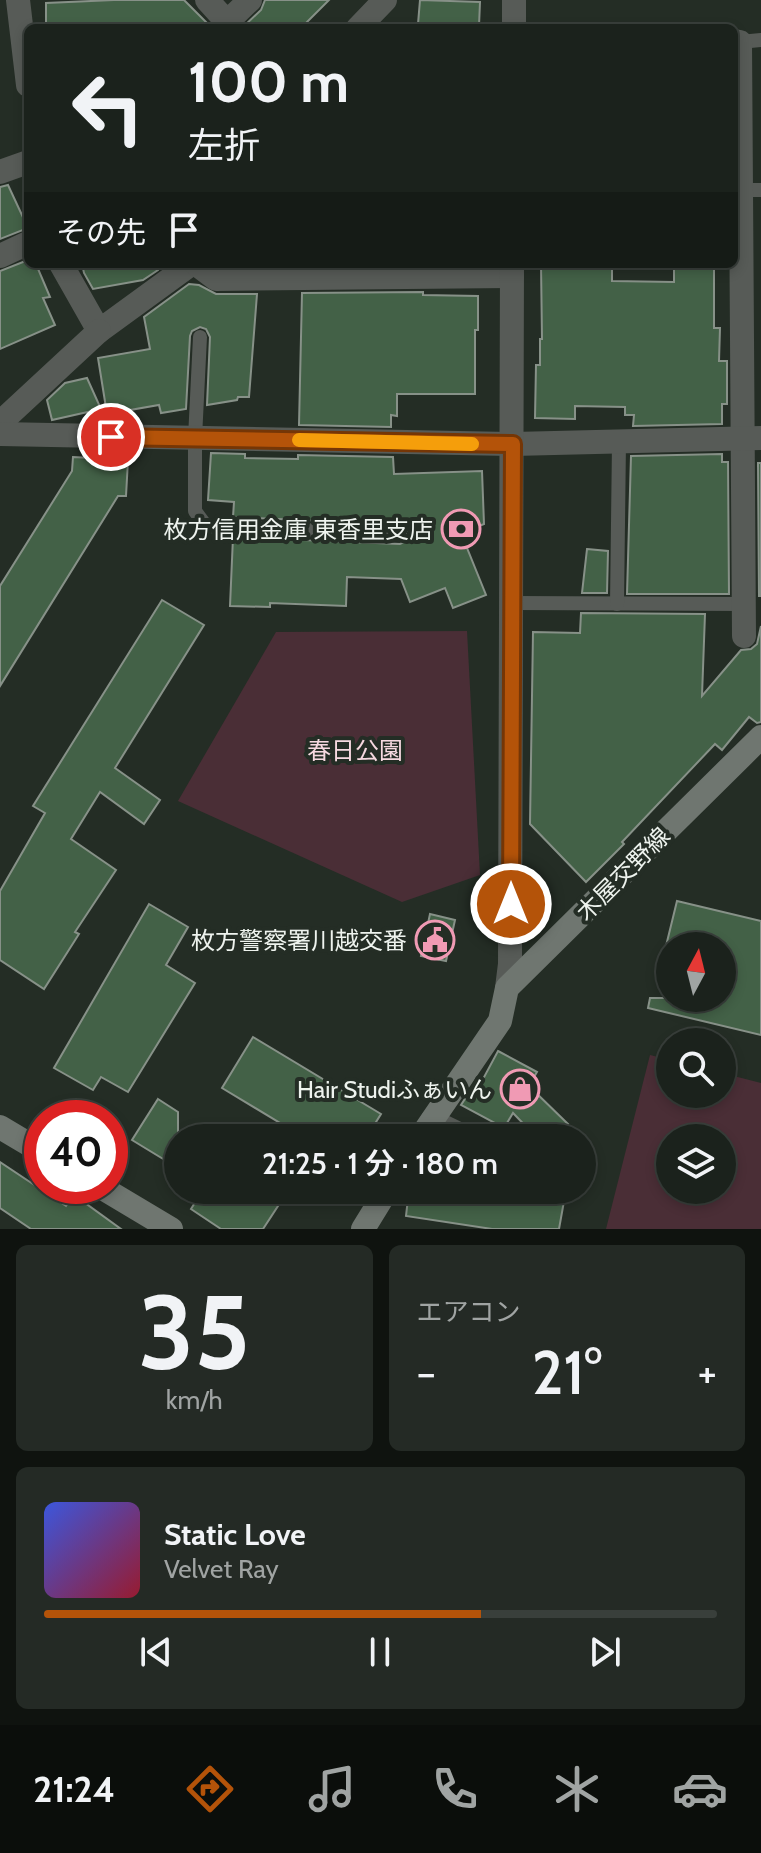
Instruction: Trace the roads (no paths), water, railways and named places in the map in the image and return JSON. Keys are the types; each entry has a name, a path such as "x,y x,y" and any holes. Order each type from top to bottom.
{"main road":[{"name":"木屋交野線","path":"429,1124 500,1021 507,988 761,737"},
{"path":"0,1127 24,1141"},
{"path":"128,1203 171,1229"},
{"path":"363,1229 378,1204"}],"street":[{"path":"18,0 24,51"},
{"path":"207,0 227,22 250,0"},
{"path":"362,24 385,0"},
{"path":"514,0 514,24"},
{"path":"744,636 752,438 751,269 745,190 745,41"},
{"path":"0,172 24,163"},
{"path":"0,256 24,245"},
{"path":"63,268 99,331"},
{"path":"0,423 99,331 187,268"},
{"path":"199,268 216,279 512,270 513,603 510,964 507,988"},
{"path":"0,434 513,444 752,438"}],"lane":[{"path":"200,337 195,511 206,526 400,534"},
{"path":"617,604 619,442"},
{"path":"513,603 744,604"}],"place":[{"name":"枚方信用金庫 東香里支店","path":"461,529"},
{"name":"枚方警察署川越交番","path":"435,940"},
{"name":"Hair Studiふぁいん","path":"520,1089"}],"park label":[{"name":"春日公園","path":"355,750"}]}
